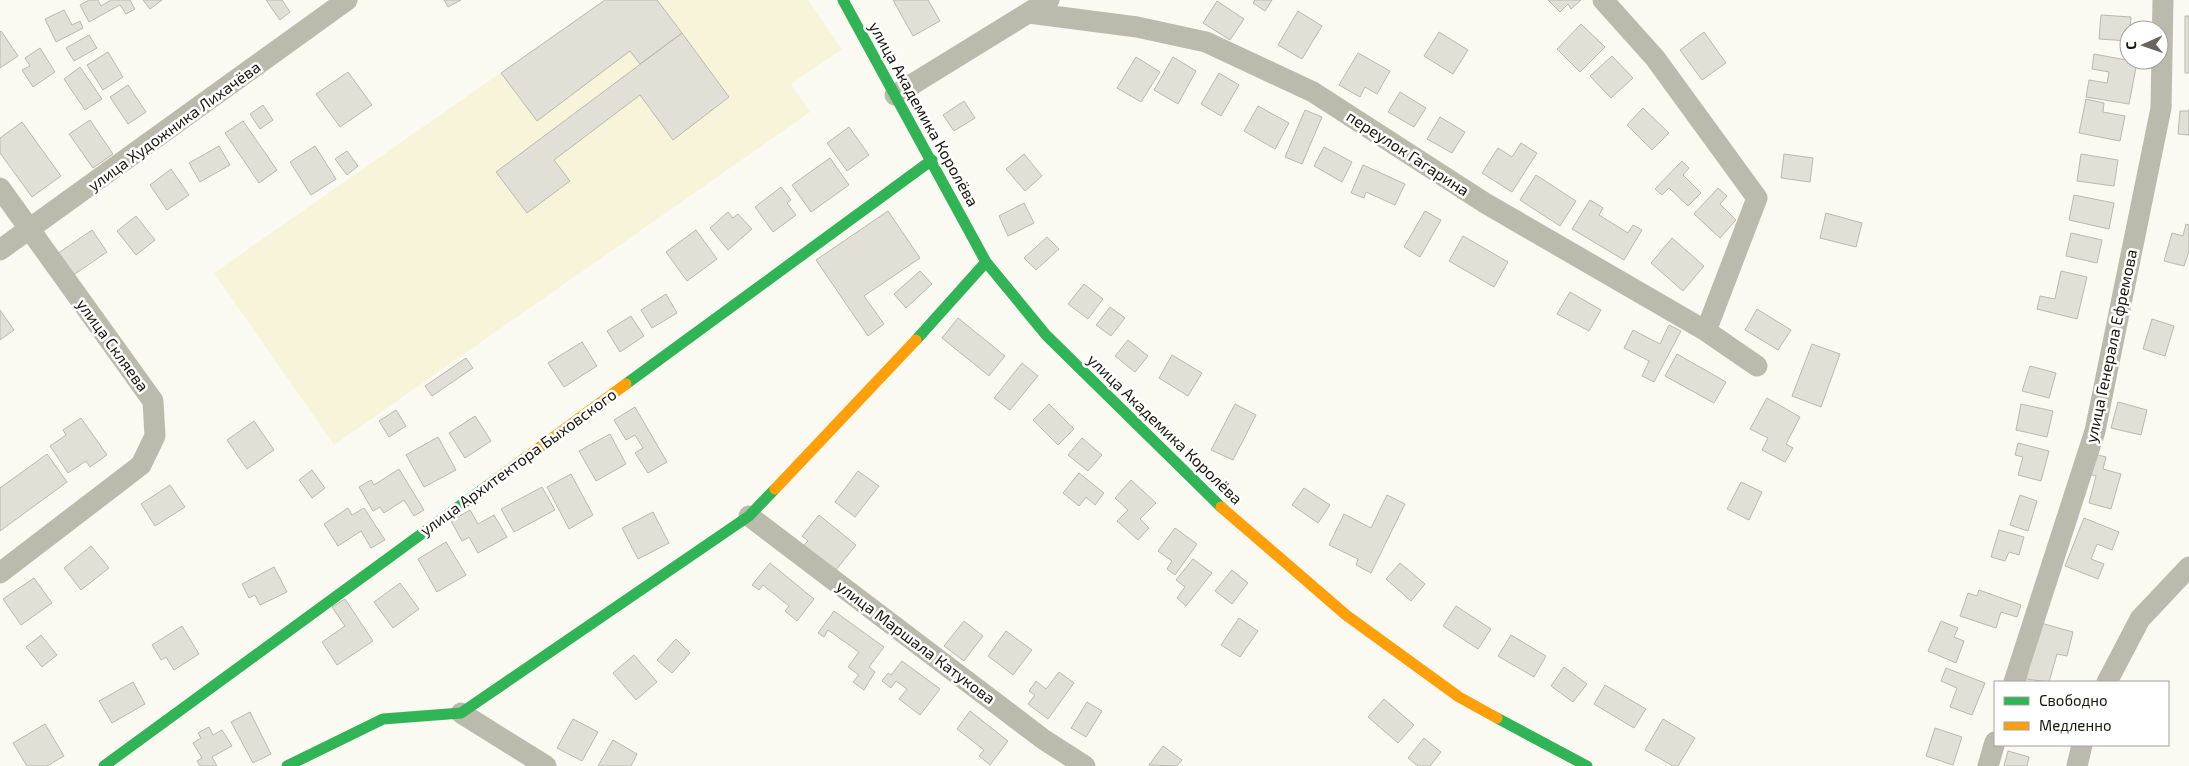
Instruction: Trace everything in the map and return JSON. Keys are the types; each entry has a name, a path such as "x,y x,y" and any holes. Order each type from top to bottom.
{"street":[{"name":"улица Художника Лихачёва","path":"0,250 31,230 347,0"},
{"name":"улица Академика Королёва","path":"843,0 986,262 1046,335 1225,511 1346,615 1459,697 1587,766"},
{"path":"895,95 1049,0"},
{"path":"1604,0 1655,58 1757,198 1706,331"},
{"name":"улица Генерала Ефремова","path":"2014,681 2095,431 2160,108 2164,0"},
{"name":"переулок Гагарина","path":"1029,13 1136,28 1206,42 1313,92 1485,203 1706,331 1757,366"},
{"name":"улица Архитектора Быховского","path":"104,766 932,160"},
{"name":"улица Скляева","path":"0,188 153,401 155,436 141,465 0,573"},
{"path":"287,766 383,719 461,713 749,516 872,387 986,262"},
{"name":"улица Маршала Катукова","path":"749,516 1043,739 1085,766"},
{"path":"2108,681 2140,619 2189,567"},
{"path":"461,713 546,766"},
{"path":"1988,766 1994,745"},
{"path":"2077,766 2082,746"}],"shaded area":[{"path":"605,0 808,0 842,49 791,84 810,112 334,445 214,273"}],"building":[{"path":"89,0 98,0 101,6 111,0 130,0 135,9 126,14 120,5 89,22 80,5"},
{"path":"143,0 162,0 150,9"},
{"path":"266,0 282,0 290,12 280,20"},
{"path":"444,0 461,0 448,7"},
{"path":"605,0 657,0 682,33 640,64 630,51 537,121 501,73"},
{"path":"893,0 928,0 940,21 913,36"},
{"path":"1255,0 1272,0 1265,11 1253,3"},
{"path":"1548,0 1581,0 1571,9 1568,4 1560,12"},
{"path":"1217,1 1244,19 1230,40 1203,23"},
{"path":"64,10 72,25 80,21 83,28 56,42 45,19"},
{"path":"1298,11 1322,26 1302,59 1278,45"},
{"path":"2101,15 2131,17 2131,20 2119,20 2119,40 2099,39"},
{"path":"2185,16 2189,16 2189,73 2185,73"},
{"path":"1581,24 1605,47 1580,72 1557,49"},
{"path":"0,32 18,56 0,68"},
{"path":"1439,32 1468,50 1453,74 1424,56"},
{"path":"1704,32 1726,63 1702,80 1680,50"},
{"path":"682,33 729,97 673,140 640,95 554,160 570,181 527,213 496,172"},
{"path":"89,35 97,48 74,61 66,48"},
{"path":"40,48 55,72 33,87 22,70 30,66 25,58"},
{"path":"108,52 123,77 103,90 87,65"},
{"path":"1358,53 1390,71 1377,94 1365,87 1360,97 1339,85"},
{"path":"2094,54 2119,59 2119,70 2135,70 2129,104 2086,97 2089,80 2107,83 2109,72 2092,69"},
{"path":"1612,56 1633,78 1611,98 1590,76"},
{"path":"1136,57 1160,72 1141,102 1117,88"},
{"path":"1173,57 1196,71 1178,104 1154,90"},
{"path":"80,67 102,99 85,110 64,79"},
{"path":"348,72 372,105 340,127 316,94"},
{"path":"1219,73 1239,85 1221,116 1201,104"},
{"path":"128,85 146,112 128,124 110,97"},
{"path":"1400,92 1426,108 1414,127 1388,112"},
{"path":"2086,99 2104,103 2103,112 2125,116 2120,141 2079,133"},
{"path":"964,101 975,118 954,131 943,115"},
{"path":"263,105 273,120 260,129 250,114"},
{"path":"1258,106 1289,123 1275,149 1244,131"},
{"path":"1643,108 1669,133 1652,150 1627,125"},
{"path":"1305,110 1322,117 1302,164 1285,157"},
{"path":"2180,111 2189,111 2189,135 2178,134"},
{"path":"1440,117 1465,132 1452,153 1427,139"},
{"path":"90,120 113,154 93,168 69,134"},
{"path":"243,121 277,170 259,183 225,133"},
{"path":"22,122 61,176 32,197 0,153 0,138"},
{"path":"849,127 869,155 847,171 827,143"},
{"path":"1521,143 1537,153 1512,192 1482,173 1498,148 1512,157"},
{"path":"219,146 230,165 200,182 189,163"},
{"path":"315,146 336,179 311,195 290,162"},
{"path":"1324,147 1352,162 1342,182 1314,166"},
{"path":"347,151 358,166 347,175 335,159"},
{"path":"1024,154 1042,176 1025,191 1006,169"},
{"path":"1784,154 1813,158 1810,182 1781,178"},
{"path":"2081,154 2118,160 2114,186 2077,181"},
{"path":"830,158 849,185 811,212 792,185"},
{"path":"1682,161 1689,168 1683,175 1701,193 1688,206 1669,188 1662,195 1655,189"},
{"path":"1363,165 1405,184 1395,205 1366,192 1364,198 1351,193"},
{"path":"171,169 189,195 167,210 150,185"},
{"path":"1536,175 1576,201 1560,226 1520,200"},
{"path":"781,187 791,200 787,203 796,215 773,232 755,207"},
{"path":"1718,188 1727,196 1720,204 1736,220 1720,238 1694,214"},
{"path":"2074,195 2114,203 2109,229 2069,220"},
{"path":"1590,200 1603,208 1599,215 1628,233 1633,225 1642,230 1624,260 1572,229"},
{"path":"1024,203 1034,223 1008,236 999,216"},
{"path":"888,211 920,258 864,296 884,324 868,336 816,260"},
{"path":"1425,211 1441,220 1420,257 1404,247"},
{"path":"728,212 733,218 738,214 752,229 728,250 710,228"},
{"path":"1826,213 1862,223 1856,247 1820,238"},
{"path":"136,216 155,240 136,255 117,231"},
{"path":"2186,224 2189,225 2189,252 2184,266 2164,261 2172,233 2183,236"},
{"path":"92,230 107,252 72,276 57,254"},
{"path":"696,230 717,259 687,281 666,252"},
{"path":"2071,233 2102,240 2097,263 2066,256"},
{"path":"1463,236 1508,262 1494,287 1449,261"},
{"path":"1047,237 1059,249 1036,270 1024,258"},
{"path":"1672,238 1704,266 1683,291 1651,263"},
{"path":"920,271 932,284 906,308 894,294"},
{"path":"2061,271 2087,277 2077,319 2037,309 2040,296 2055,299"},
{"path":"1084,284 1103,299 1088,319 1068,304"},
{"path":"1570,292 1601,310 1589,331 1557,314"},
{"path":"666,294 677,313 652,328 641,310"},
{"path":"1110,307 1125,318 1111,336 1096,325"},
{"path":"1757,309 1791,330 1778,350 1745,330"},
{"path":"0,310 14,330 0,340"},
{"path":"631,316 644,336 620,352 607,331"},
{"path":"958,318 1005,356 989,376 942,338"},
{"path":"2152,319 2174,326 2165,356 2143,349"},
{"path":"1669,325 1681,331 1654,382 1642,376 1649,361 1624,348 1633,330 1660,344"},
{"path":"1128,340 1148,356 1135,372 1115,356"},
{"path":"582,342 597,366 564,387 548,363"},
{"path":"1812,344 1840,354 1821,407 1792,396"},
{"path":"1677,354 1726,382 1714,403 1665,376"},
{"path":"1172,355 1202,373 1188,396 1159,378"},
{"path":"466,358 473,368 432,396 425,386"},
{"path":"1022,363 1038,376 1010,410 994,398"},
{"path":"2030,366 2056,373 2049,398 2022,391"},
{"path":"1767,398 1800,417 1786,444 1793,448 1785,462 1762,450 1768,438 1750,429"},
{"path":"2118,402 2147,410 2141,435 2111,428"},
{"path":"1049,404 1074,429 1058,445 1033,420"},
{"path":"1235,404 1256,415 1233,460 1211,450"},
{"path":"2021,404 2053,411 2047,437 2016,430"},
{"path":"635,407 667,462 648,473 635,453 643,448 635,435 626,440 614,420"},
{"path":"396,410 406,426 389,437 379,421"},
{"path":"475,416 491,441 465,458 449,433"},
{"path":"81,418 107,455 90,467 86,461 68,473 50,446 66,435 63,430"},
{"path":"254,421 274,450 247,469 227,440"},
{"path":"610,434 626,464 596,481 579,451"},
{"path":"438,437 456,470 424,487 406,455"},
{"path":"1082,438 1102,455 1088,471 1068,455"},
{"path":"2018,443 2049,451 2041,481 2018,475 2023,457 2015,455"},
{"path":"47,454 67,482 0,531 0,488"},
{"path":"2094,454 2106,457 2103,469 2121,474 2111,509 2089,503 2096,476 2088,474"},
{"path":"399,469 424,510 414,516 404,500 384,513 380,507 373,511 359,487 371,480 374,485"},
{"path":"312,470 325,488 312,498 299,480"},
{"path":"858,471 879,486 855,517 835,502"},
{"path":"1079,473 1104,493 1095,505 1086,497 1079,506 1063,493"},
{"path":"571,474 593,515 569,529 547,487"},
{"path":"1131,480 1156,503 1140,519 1149,528 1138,540 1117,521 1128,510 1115,498"},
{"path":"1741,482 1762,492 1749,520 1727,509"},
{"path":"170,485 185,507 155,526 141,504"},
{"path":"542,487 555,510 514,532 501,509"},
{"path":"1304,488 1330,505 1318,523 1292,505"},
{"path":"1387,495 1405,504 1371,573 1356,565 1358,559 1329,545 1344,514 1371,528"},
{"path":"2020,495 2037,501 2028,531 2010,525"},
{"path":"348,508 352,515 364,508 385,540 371,548 361,531 338,546 324,524"},
{"path":"470,510 478,524 494,515 507,537 478,553 469,537 462,541 451,521"},
{"path":"653,512 669,543 638,559 622,528"},
{"path":"819,515 856,545 835,571 804,545 808,541 802,536"},
{"path":"2084,518 2119,532 2112,550 2097,544 2091,559 2104,564 2098,579 2065,566"},
{"path":"1175,528 1197,544 1175,575 1167,569 1172,561 1158,551"},
{"path":"1999,530 2024,537 2019,555 2009,552 2005,561 1991,557"},
{"path":"446,542 466,575 437,592 418,559"},
{"path":"91,546 109,568 81,590 64,568"},
{"path":"1193,559 1212,573 1186,606 1177,598 1185,587 1176,580"},
{"path":"770,563 814,599 797,621 785,611 789,606 763,585 759,590 752,585"},
{"path":"1400,563 1425,584 1411,601 1386,579"},
{"path":"274,567 287,592 260,605 255,595 249,598 242,584"},
{"path":"1232,570 1248,583 1232,604 1215,591"},
{"path":"34,578 52,603 21,625 3,599"},
{"path":"400,583 419,609 393,628 374,602"},
{"path":"1979,590 2021,605 2017,617 2001,612 1996,628 1960,616 1968,593 1977,596"},
{"path":"345,599 373,641 337,665 322,642 345,626 332,607"},
{"path":"1456,606 1491,629 1478,649 1443,626"},
{"path":"834,611 884,647 869,667 875,672 864,690 853,682 859,675 848,667 859,652 828,630 824,637 818,633"},
{"path":"1239,618 1258,631 1240,657 1221,645"},
{"path":"964,621 983,636 964,661 944,646"},
{"path":"1941,621 1958,628 1954,637 1964,641 1956,663 1928,651"},
{"path":"2041,623 2073,632 2067,656 2057,654 2049,681 2026,679"},
{"path":"182,626 199,654 174,670 166,657 161,660 152,645"},
{"path":"1006,631 1032,650 1013,675 988,656"},
{"path":"41,635 57,655 42,667 26,647"},
{"path":"1511,635 1546,656 1534,677 1498,656"},
{"path":"676,639 690,653 672,673 657,660"},
{"path":"634,655 657,682 636,700 613,673"},
{"path":"902,661 940,689 920,715 899,699 907,689 896,681 891,688 882,681 888,673 891,675"},
{"path":"1564,667 1587,684 1573,702 1551,686"},
{"path":"1946,668 1985,683 1972,715 1950,707 1957,688 1941,681"},
{"path":"1059,672 1074,683 1048,719 1028,704 1035,695 1029,691 1036,681 1046,689"},
{"path":"133,682 145,704 112,723 99,701"},
{"path":"1605,685 1646,709 1634,728 1594,704"},
{"path":"1384,699 1414,725 1398,743 1368,717"},
{"path":"1087,702 1102,711 1086,737 1071,728"},
{"path":"970,711 1008,741 990,765 979,756 984,750 957,729"},
{"path":"250,712 271,754 253,763 231,722"},
{"path":"573,719 598,732 582,761 557,748"},
{"path":"1663,719 1695,738 1678,766 1673,766 1645,750"},
{"path":"45,724 64,756 47,766 27,766 13,743"},
{"path":"209,727 213,735 222,730 232,746 212,757 217,766 200,766 197,761 202,758 193,743 201,738 198,733"},
{"path":"1935,728 1962,737 1953,765 1926,756"},
{"path":"1424,738 1441,752 1430,766 1418,766 1408,758"},
{"path":"613,740 637,754 631,766 598,766"},
{"path":"1163,746 1182,760 1177,766 1149,765"},
{"path":"2008,751 2029,757 2027,766 2004,766"}],"traffic: fast":[{"path":"843,0 986,262 1046,335 1221,507"},
{"path":"626,384 932,160"},
{"path":"916,340 986,262"},
{"path":"104,766 498,478"},
{"path":"287,766 383,719 461,713 749,516 775,489"},
{"path":"1497,718 1587,766"}],"traffic: slow":[{"path":"775,489 916,340"},
{"path":"498,478 626,384"},
{"path":"1221,507 1346,615 1459,697 1497,718"}]}
